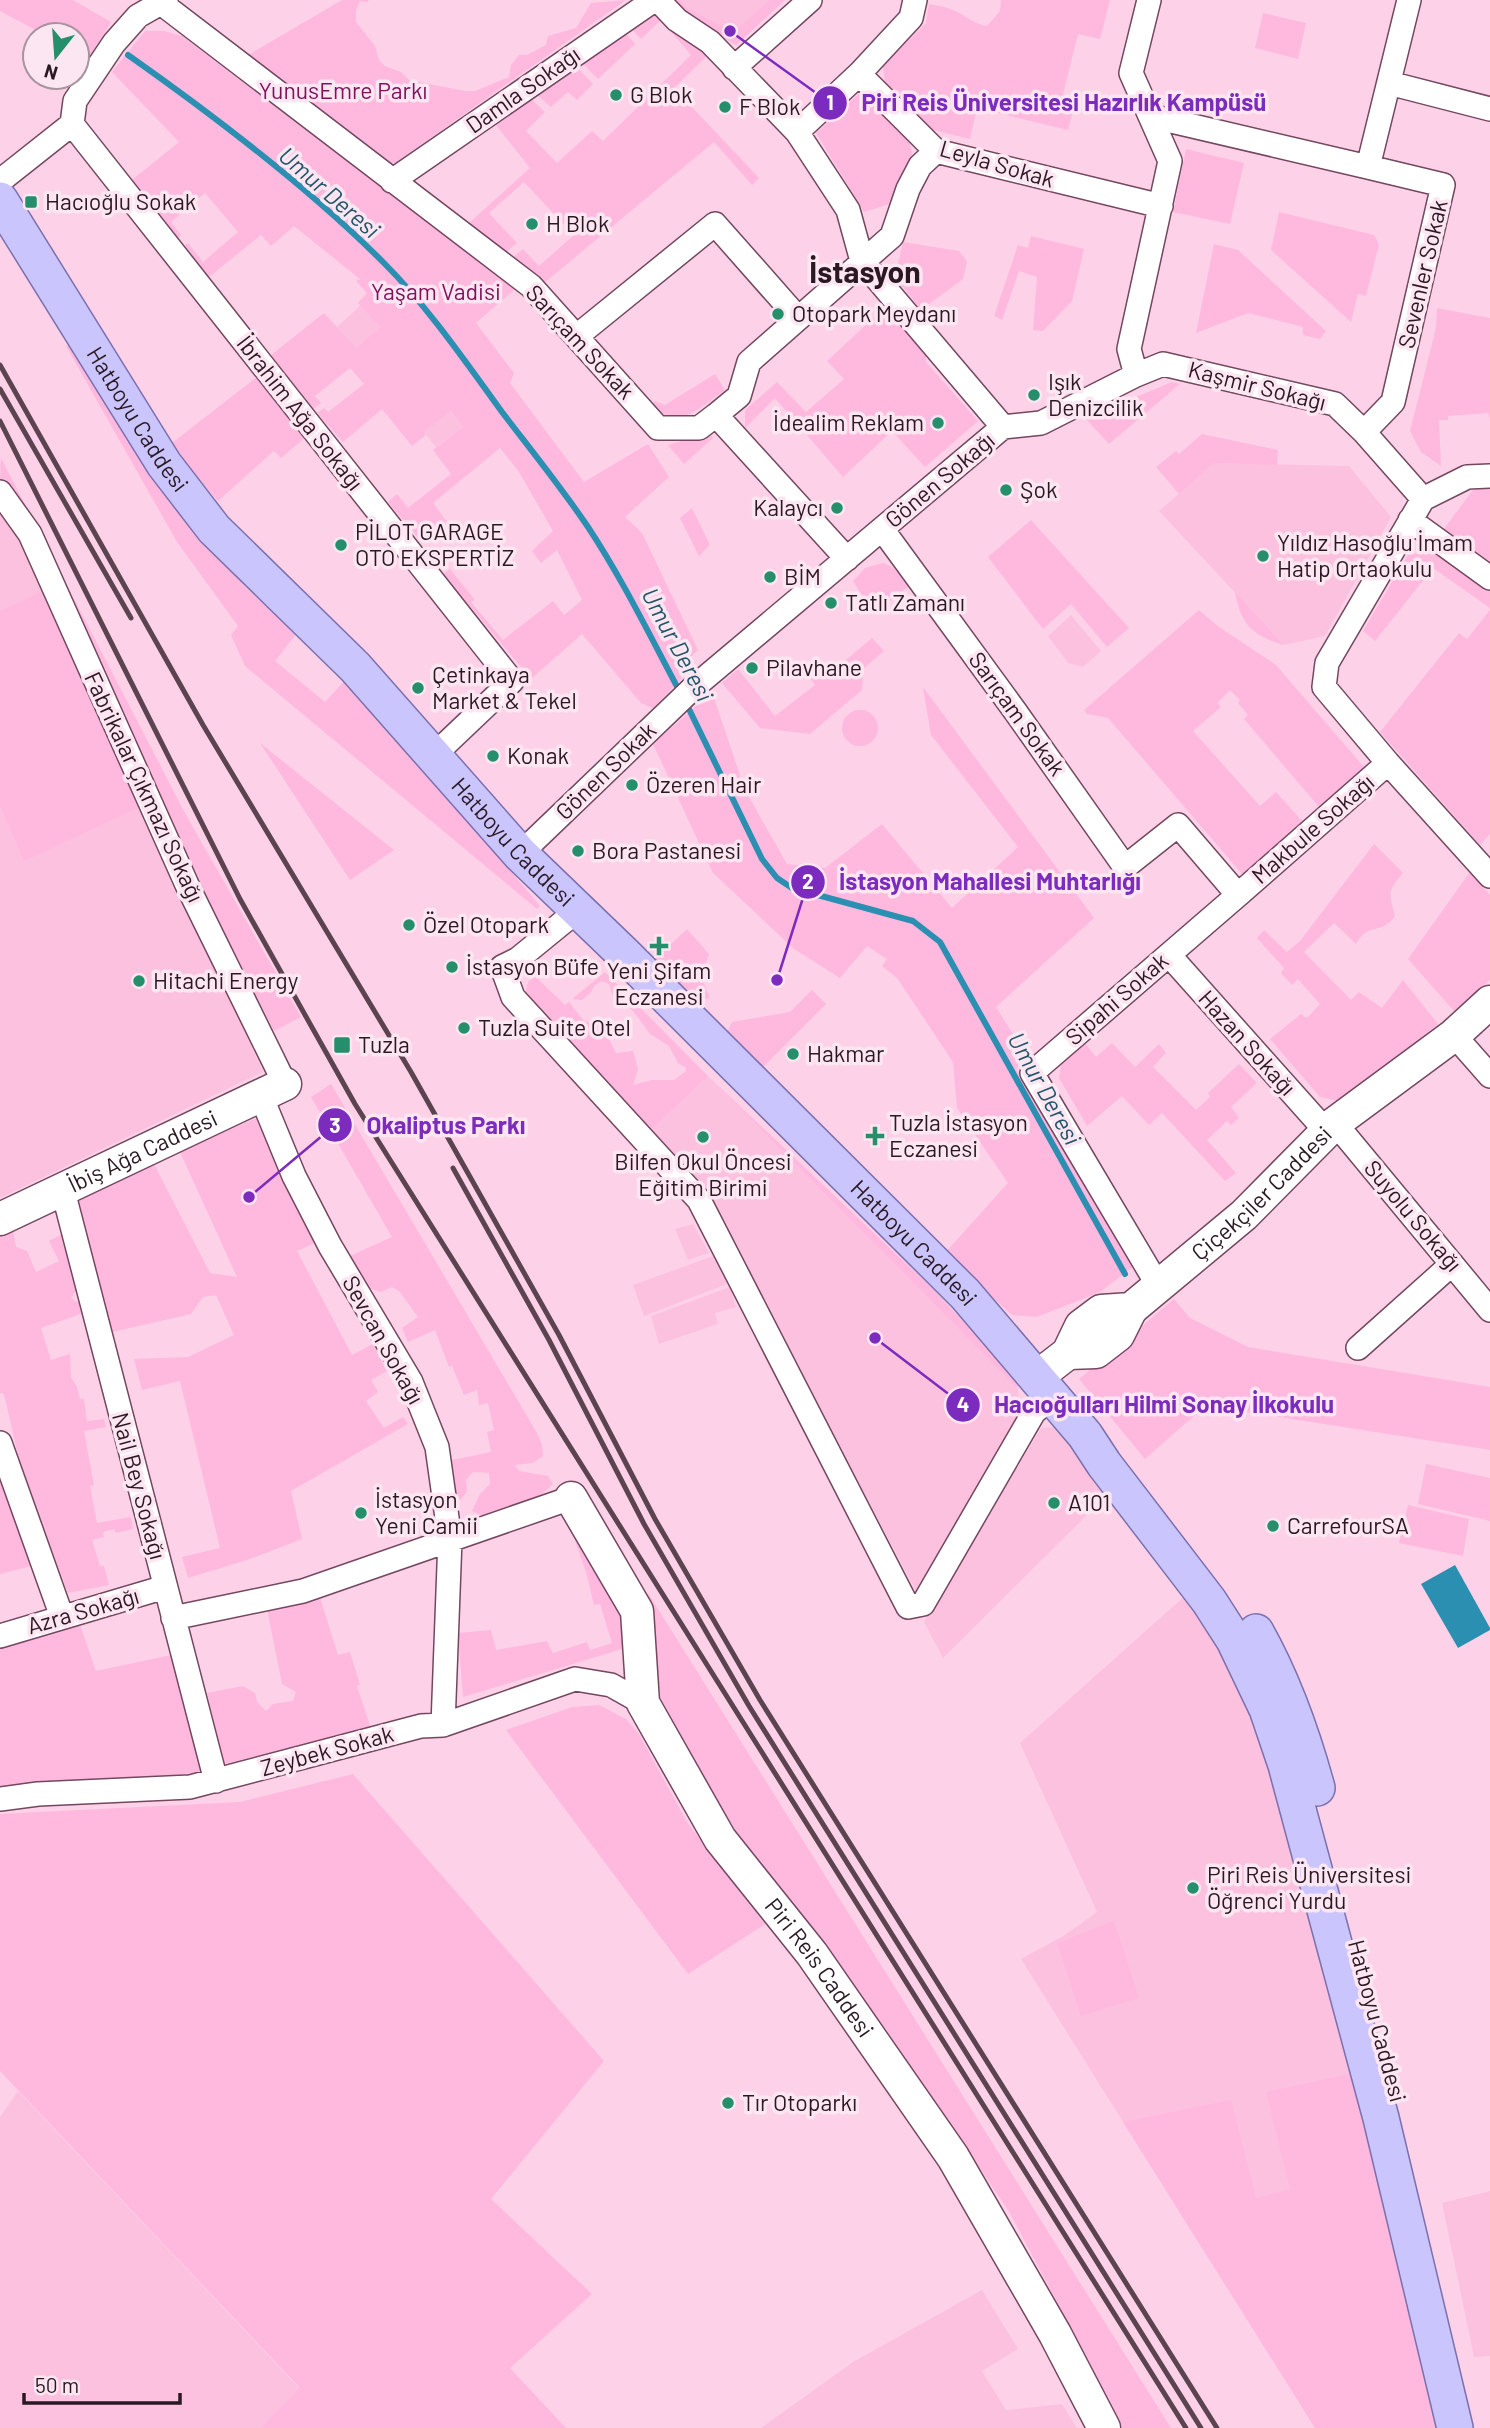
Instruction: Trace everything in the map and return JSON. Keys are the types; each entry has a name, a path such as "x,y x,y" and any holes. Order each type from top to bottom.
{"main road":[{"name":"Hatboyu Caddesi","path":"0,200 157,453 188,498 237,553 355,667 520,854 965,1294 1085,1435 1104,1464 1209,1601 1234,1640 1267,1709 1286,1765 1381,2118 1455,2428"},
{"name":"Hatboyu Caddesi","path":"1085,1435 1114,1454 1162,1502 1240,1606 1283,1685 1305,1746 1403,2117 1477,2428"}],"street":[{"path":"656,0 677,20 710,42 797,132 848,210 862,261 1003,427"},
{"name":"Damla Sokağı","path":"392,181 656,0"},
{"path":"734,68 810,0"},
{"path":"797,132 859,74 911,18 915,0"},
{"path":"1136,375 1129,349 1170,161 1131,73 1149,0"},
{"path":"1150,116 1368,167 1409,0"},
{"path":"0,181 72,124 75,101 114,43 138,16 163,1"},
{"name":"Sarıçam Sokak","path":"163,1 531,286 658,428 699,428 716,415"},
{"name":"Leyla Sokak","path":"859,74 936,151 1161,206"},
{"path":"1389,83 1490,109"},
{"name":"İbrahim Ağa Sokağı","path":"72,124 512,681 433,756"},
{"path":"847,559 716,415 739,396 749,362 892,236 919,166 936,151"},
{"name":"Sevenler Sokak","path":"1364,432 1393,402 1443,185 1368,167"},
{"path":"577,336 715,224 798,318"},
{"name":"Kaşmir Sokağı","path":"1136,375 1163,364 1335,404 1364,432 1423,499"},
{"name":"Gönen Sokağı","path":"693,688 1003,427 1041,423 1136,375"},
{"path":"1487,863 1388,763 1324,687 1326,663 1423,499 1467,477 1490,475"},
{"name":"Fabrikalar Çıkmazı Sokağı","path":"0,492 30,534 188,887 273,1090"},
{"path":"1410,520 1490,578"},
{"name":"Sarıçam Sokak","path":"882,529 1125,867 1178,825 1238,895"},
{"name":"Gönen Sokak","path":"520,854 693,688"},
{"name":"Makbule Sokağı","path":"1238,895 1388,763"},
{"name":"Sipahi Sokak","path":"1159,1287 1032,1073 1238,895"},
{"path":"578,910 518,960 502,967 513,997 699,1200 908,1607 923,1604 1034,1412 1045,1387"},
{"name":"Hazan Sokağı","path":"1169,955 1330,1127"},
{"name":"Çiçekçiler Caddesi","path":"1045,1387 1068,1353 1096,1352 1118,1335 1131,1309 1244,1215 1330,1127 1454,1035 1490,1002"},
{"path":"1454,1035 1490,1076"},
{"name":"İbiş Ağa Caddesi","path":"0,1219 273,1090"},
{"name":"Sevcan Sokağı","path":"273,1090 295,1176 330,1246 411,1382 437,1447 450,1539 443,1725"},
{"name":"Suyolu Sokağı","path":"1330,1127 1490,1310"},
{"name":"Nail Bey Sokağı","path":"63,1191 216,1781"},
{"path":"1358,1348 1452,1264"},
{"path":"0,1443 62,1617"},
{"path":"173,1618 303,1591 571,1498"},
{"name":"Piri Reis Caddesi","path":"571,1498 637,1611 643,1703 720,1839 812,1954 953,2157 1055,2334 1104,2428"},
{"name":"Azra Sokağı","path":"0,1636 165,1587"},
{"name":"Zeybek Sokak","path":"0,1799 38,1794 190,1787 421,1726 443,1725 575,1679 611,1685 643,1703"}],"shaded area":[{"path":"667,0 785,0 736,45"},
{"path":"361,305 380,327 355,349 337,327"},
{"path":"450,410 463,427 436,447 424,432"},
{"path":"1214,463 1349,466 1391,517 1325,636 1284,645 1159,511"},
{"path":"0,509 24,537 263,1072 0,1198"},
{"path":"1071,615 1101,651 1083,667 1068,663 1048,636"},
{"path":"708,1076 1018,1389 1020,1415 917,1593 708,1197 650,1131"},
{"path":"693,1224 709,1253 688,1260 675,1229"},
{"path":"716,1255 727,1284 644,1316 633,1285"},
{"path":"730,1287 736,1307 715,1313 718,1324 659,1344 651,1316"},
{"path":"1055,1427 1109,1493 943,1658 924,1622 1041,1428"},
{"path":"1186,1595 1217,1635 1258,1727 1383,2196 1209,2259 1021,1959 1065,1935 1097,1912 1020,1743"},
{"path":"18,2091 300,2389 260,2428 0,2428 0,2117"},
{"path":"1490,2191 1490,2356 1474,2357 1442,2203"},
{"path":"982,2290 1018,2349 982,2371 1006,2410 1062,2404 1077,2428 761,2428 853,2362"}],"green space":[{"path":"0,0 73,0 111,22 91,54 91,21 21,22 0,11"},
{"name":"YunusEmre Parkı","path":"342,0 369,0 360,1 356,10 356,22 375,46 379,60 385,66 401,72 409,80 475,91 509,77 511,65 519,55 527,55 546,45 548,36 576,28 591,3 626,0 395,163 388,163 248,55"},
{"path":"667,0 680,0 688,9 734,32 770,0 785,0 736,45 683,17"},
{"path":"1001,0 1110,0 1100,39 1078,34 1063,94 1076,98 1068,130 977,108 970,139 933,130 885,83 883,66 926,23 929,4 950,9 987,26 1000,11"},
{"path":"654,9 709,54 674,88 759,178 752,185 714,142 543,284 512,258 523,249 539,266 574,235 524,182 489,213 517,243 506,252 469,223 530,168 496,125 531,99 545,112 526,131 557,163 592,131 603,141 691,55 661,20 641,39 630,27"},
{"path":"1263,13 1306,23 1298,59 1255,48"},
{"name":"Yaşam Vadisi","path":"145,31 164,31 182,36 515,289 476,323 514,373 510,383 584,482 648,444 669,477 625,517 642,533 698,650 684,663 681,679 653,708 641,703 582,634 531,679 443,574 450,569 475,600 471,602 503,640 553,601 564,615 582,600 557,550 541,563 532,551 553,531 519,472 500,448 433,503 447,522 421,541 388,502 397,494 408,508 451,474 433,450 463,427 451,411 424,432 426,435 412,446 382,409 343,442 317,413 324,408 328,412 364,384 350,368 315,396 321,403 313,409 271,355 324,313 356,348 380,327 358,303 367,293 356,281 360,279 294,226 271,246 261,235 204,281 180,250 188,243 203,262 238,232 205,193 171,222 181,235 173,242 127,184 179,142 112,72"},
{"path":"624,31 635,44 598,79 581,62"},
{"path":"576,66 593,84 577,100 568,92 551,107 537,95"},
{"path":"863,90 900,128 911,146 912,154 907,173 889,204 864,212 816,133"},
{"path":"1186,149 1244,163 1230,224 1173,212"},
{"path":"1279,212 1374,235 1379,244 1366,296 1358,294 1351,322 1271,250"},
{"path":"1031,236 1084,249 1072,301 1043,331 1033,330 1037,277 1019,271 1002,320 994,316 1018,245 1028,248"},
{"path":"903,242 959,251 967,261 963,279 921,310 895,277"},
{"path":"1214,244 1238,250 1326,331 1320,339 1303,335 1303,327 1248,313 1196,333"},
{"path":"887,305 926,350 926,362 978,421 925,467 892,431 843,477 775,398 745,428 745,410 777,382 806,412 844,379 827,361"},
{"path":"1437,308 1490,318 1490,418 1488,413 1448,416 1448,420 1439,420 1441,466 1421,452 1410,431 1436,328"},
{"path":"72,344 169,502 247,589 297,633 275,661 325,702 348,677 540,906 537,909 245,666 231,635 238,626 177,542 66,346"},
{"path":"715,374 725,390 698,410 680,417 671,417 651,405 655,401 665,405"},
{"path":"257,377 307,436 281,458 274,451 218,501 181,458 172,443"},
{"path":"1172,382 1180,384 1109,444 1085,418"},
{"path":"709,433 713,438 684,464 668,445"},
{"path":"1202,434 1278,450 1277,465 1214,463 1179,494 1156,467 1176,451 1179,454"},
{"path":"1,458 186,815 301,1017 274,1031 154,796 0,482"},
{"path":"1490,488 1490,568 1441,533 1473,490"},
{"path":"692,508 710,545 699,556 680,518"},
{"path":"1031,520 1129,628 1107,647 1071,604 1043,629 988,557"},
{"path":"1431,550 1490,591 1490,608 1433,568 1375,641 1363,631 1408,555"},
{"path":"883,563 893,567 910,585 874,614 853,581 865,568"},
{"path":"47,589 144,805 24,861 0,806 0,611"},
{"path":"1235,592 1284,645 1264,638 1250,628 1241,613"},
{"path":"1199,610 1219,627 1276,665 1364,767 1319,807 1244,719 1248,715 1238,703 1240,700 1230,690 1217,703 1221,707 1193,731 1260,806 1276,792 1303,822 1243,875 1108,718 1087,714 1084,710"},
{"path":"1490,610 1490,834 1480,845 1380,732 1459,633 1467,639"},
{"path":"872,638 884,651 863,669 862,690 810,734 760,728 722,683 738,669 775,716 815,685 810,678 827,665 833,671"},
{"path":"923,687 1094,918 996,1007 1029,1060 1016,1069 1134,1266 1100,1292 1037,1317 1012,1315 944,1254 1008,1183 957,1108 953,1062 897,978 882,966 887,959 867,946 840,978 794,949 713,873 653,744 712,692 745,790 787,864 825,868 882,824 952,908 1018,847 931,735"},
{"path":"860,710 873,715 878,728 873,741 860,746 847,741 842,728 847,715"},
{"path":"260,743 394,850 350,880"},
{"path":"1374,844 1403,873 1391,893 1395,916 1385,926 1370,930 1356,944 1334,923 1304,952 1351,1000 1359,992 1382,1008 1403,980 1438,1024 1343,1102 1320,1097 1270,1039 1301,1014 1307,1018 1320,1004 1298,979 1292,985 1281,973 1284,968 1257,938 1264,930 1287,952 1300,941"},
{"path":"1470,872 1490,895 1490,980 1454,1011 1408,959"},
{"path":"687,929 709,954 701,976 710,998 690,1002 650,964"},
{"path":"542,971 539,980 565,1005 569,1002 584,1021 603,1029 616,1053 633,1051 638,1069 633,1085 652,1080 674,1080 686,1071 686,1068 678,1063 669,1046 650,1034 634,1012 627,1005 620,1003 612,994 609,984 602,981 582,1000 572,999 605,972 708,1076 650,1131 586,1064 529,996 526,991 528,982"},
{"path":"812,990 826,1004 759,1071 725,1037 732,1022 790,1012"},
{"path":"1085,1043 1096,1057 1112,1043 1135,1067 1159,1044 1166,1053 1153,1067 1196,1110 1210,1097 1208,1093 1239,1064 1257,1083 1231,1107 1239,1118 1231,1125 1227,1121 1207,1140 1236,1173 1225,1181 1162,1113 1149,1125 1122,1096 1087,1126 1059,1078 1061,1065"},
{"path":"708,1076 933,1289 1016,1378 1018,1389"},
{"path":"331,1084 537,1433 543,1456 533,1463 515,1465 519,1471 548,1476 553,1484 541,1495 483,1516 472,1511 480,1494 490,1484 489,1473 473,1472 466,1480 467,1492 455,1506 447,1461 491,1452 487,1432 494,1430 488,1403 479,1405 477,1390 464,1395 452,1366 449,1367 435,1330 408,1342 402,1328 418,1317 400,1292 392,1287 381,1292 368,1288 350,1256 392,1237 311,1097"},
{"path":"259,1117 317,1242 297,1251 352,1355 373,1344 387,1371 371,1380 378,1392 366,1401 384,1428 403,1417 408,1424 291,1491 302,1539 188,1578 182,1557 220,1548 180,1381 142,1390 134,1359 188,1357 234,1335 216,1295 203,1297 191,1314 108,1333 78,1200 153,1162 210,1273 237,1277 180,1152"},
{"path":"13,1230 16,1247 27,1251 36,1272 59,1261 49,1241 66,1232 78,1288 71,1298 79,1303 81,1314 41,1328 51,1360 70,1354 71,1377 80,1399 84,1399 87,1421 104,1419 106,1427 84,1431 94,1485 90,1486 97,1523 131,1517 133,1529 116,1533 114,1529 103,1532 104,1537 92,1540 109,1585 68,1593 21,1468 4,1394 0,1393 0,1236"},
{"path":"1174,1299 1190,1318 1248,1347 1490,1387 1490,1450 1228,1409 1195,1415 1145,1459 1079,1379"},
{"path":"1426,1464 1490,1478 1490,1521 1418,1504"},
{"path":"0,1465 35,1565 0,1574"},
{"path":"1408,1505 1469,1519 1463,1556 1399,1543"},
{"path":"564,1509 632,1635 629,1647 463,1697 458,1633 491,1630 496,1650 547,1641 553,1653 587,1642 590,1650 612,1643 600,1604 594,1605 586,1572"},
{"path":"648,1593 1171,2428 1123,2428 1010,2213 886,2029 729,1828 679,1746 661,1701"},
{"path":"319,1594 338,1655 350,1652 360,1685 357,1686 371,1728 224,1764 207,1693 243,1686 255,1693 257,1702 266,1711 273,1704 293,1701 296,1692 282,1684 266,1604"},
{"path":"78,1619 96,1671 171,1655 203,1772 0,1792 0,1643"},
{"path":"599,1705 626,1719 639,1734 687,1822 765,1924 688,1974 506,1730 572,1707"},
{"path":"353,1774 604,2061 491,2199 592,2294 510,2368 566,2428 260,2428 300,2388 0,2071 0,1814 240,1802"},
{"path":"1114,1921 1139,1998 1081,2016 1057,1943"},
{"path":"1350,2074 1442,2428 1315,2428 1123,2122 1231,2100 1256,2198 1290,2189 1266,2092"}],"water":[{"path":"1455,1565 1490,1628 1458,1648 1421,1584"}],"waterway":[{"name":"Umur Deresi","path":"128,55 292,179 354,234 415,297 588,527 625,588 681,694"},
{"name":"Umur Deresi","path":"686,703 762,859 777,878 792,888 913,921 940,942 1125,1274"}],"railway":[{"path":"0,365 203,725 411,1072 559,1335 655,1519 760,1700 1217,2428"},
{"path":"0,389 131,618"},
{"path":"0,421 240,899 355,1104 1186,2428"},
{"path":"453,1168 549,1340 644,1524 749,1706 1201,2428"}],"place":[{"name":"Piri Reis Üniversitesi Hazırlık Kampüsü","path":"730,31"},
{"name":"G Blok","path":"616,95"},
{"name":"F Blok","path":"725,107"},
{"name":"Hacıoğlu Sokak","path":"31,202"},
{"name":"H Blok","path":"532,224"},
{"name":"Otopark Meydanı","path":"778,314"},
{"name":"Işık Denizcilik","path":"1034,395"},
{"name":"İdealim Reklam","path":"938,423"},
{"name":"Şok","path":"1006,490"},
{"name":"Kalaycı","path":"837,508"},
{"name":"PİLOT GARAGE OTO EKSPERTİZ","path":"341,545"},
{"name":"Yıldız Hasoğlu İmam Hatip Ortaokulu","path":"1263,556"},
{"name":"BİM","path":"770,577"},
{"name":"Tatlı Zamanı","path":"831,603"},
{"name":"Pilavhane","path":"752,668"},
{"name":"Çetinkaya Market & Tekel","path":"418,688"},
{"name":"Konak","path":"493,756"},
{"name":"Özeren Hair","path":"632,785"},
{"name":"Bora Pastanesi","path":"578,851"},
{"name":"Özel Otopark","path":"409,925"},
{"name":"Yeni Şifam Eczanesi","path":"659,946"},
{"name":"İstasyon Büfe","path":"452,967"},
{"name":"İstasyon Mahallesi Muhtarlığı","path":"777,980"},
{"name":"Hitachi Energy","path":"139,981"},
{"name":"Tuzla Suite Otel","path":"464,1028"},
{"name":"Tuzla","path":"342,1045"},
{"name":"Hakmar","path":"793,1054"},
{"name":"Tuzla İstasyon Eczanesi","path":"875,1136"},
{"name":"Bilfen Okul Öncesi Eğitim Birimi","path":"703,1137"},
{"name":"Okaliptus Parkı","path":"249,1197"},
{"name":"Hacıoğulları Hilmi Sonay İlkokulu","path":"875,1338"},
{"name":"A101","path":"1054,1503"},
{"name":"İstasyon Yeni Camii","path":"361,1513"},
{"name":"CarrefourSA","path":"1273,1526"},
{"name":"Piri Reis Üniversitesi Öğrenci Yurdu","path":"1193,1888"},
{"name":"Tır Otoparkı","path":"728,2103"}],"district":[{"name":"İstasyon","path":"865,273"}]}
